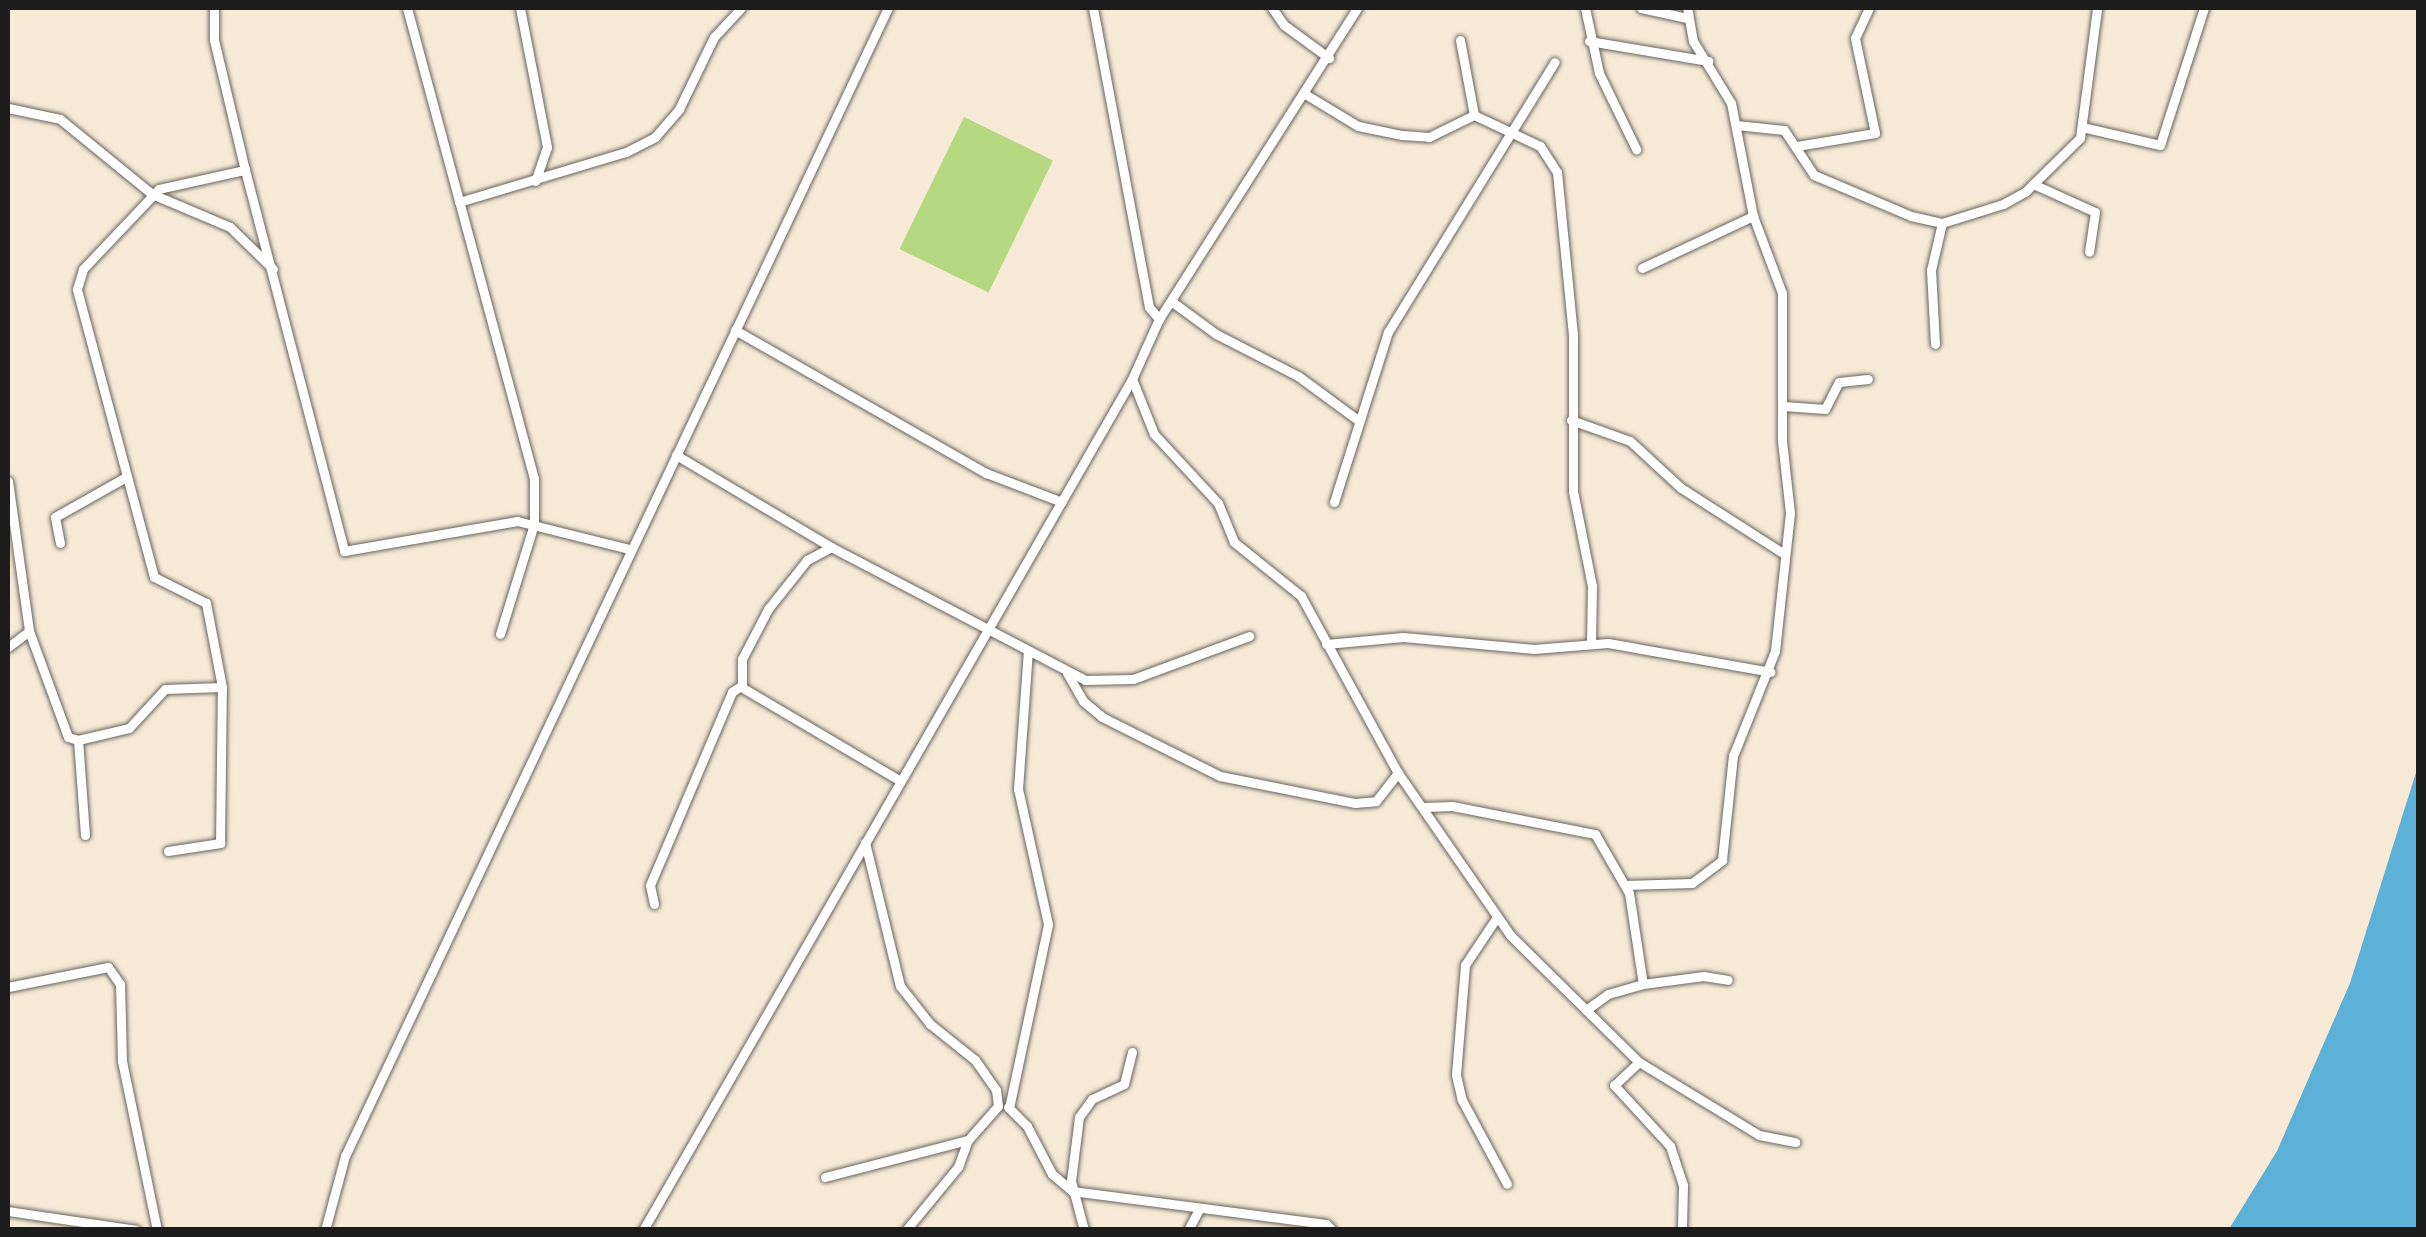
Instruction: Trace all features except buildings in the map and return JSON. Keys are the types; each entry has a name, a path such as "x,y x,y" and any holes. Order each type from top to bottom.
{"street":[{"path":"214,8 214,40 244,170 344,551 496,524 534,524 581,542 630,549"},
{"path":"407,8 534,479 534,524 500,634"},
{"path":"520,8 546,138 536,181"},
{"path":"459,202 536,181 655,136 679,109 714,36 741,8"},
{"path":"325,1230 345,1156 888,8"},
{"path":"1093,8 1149,307 1159,319"},
{"path":"1272,8 1284,24 1328,58"},
{"path":"643,1230 1132,379 1159,319 1328,58 1356,8"},
{"path":"1585,8 1589,42 1636,149"},
{"path":"1625,885 1692,883 1722,860 1734,756 1770,672 1781,552 1790,504 1783,299 1753,216 1736,126 1687,13 1641,8"},
{"path":"1797,146 1875,134 1854,38 1869,8"},
{"path":"1736,126 1773,125 1797,146 1822,179 1942,223 2003,204 2072,150 2082,127 2097,8"},
{"path":"2082,127 2160,146 2204,8"},
{"path":"1460,40 1474,114 1508,136 1540,146 1557,172 1573,334 1573,490 1592,586 1591,644"},
{"path":"1589,42 1708,61"},
{"path":"1334,502 1358,420 1395,318 1556,62"},
{"path":"1305,94 1358,126 1402,135 1429,137 1474,114"},
{"path":"8,108 60,118 152,194 230,227 273,269"},
{"path":"168,851 220,843 222,687 209,610 200,596 154,577 76,289 83,269 152,194 244,170"},
{"path":"2033,184 2095,212 2089,252"},
{"path":"1642,268 1753,216"},
{"path":"1935,344 1931,270 1942,223"},
{"path":"1171,301 1216,334 1298,376 1358,420"},
{"path":"735,330 986,473 1062,502"},
{"path":"1132,379 1154,434 1218,503 1238,546 1301,596 1398,772 1497,917 1639,1062 1759,1135 1794,1142"},
{"path":"1784,406 1825,409 1839,382 1868,379"},
{"path":"1571,420 1630,441 1681,488 1781,552"},
{"path":"676,454 831,547 989,626 1067,672 1119,682 1249,636"},
{"path":"60,543 55,517 126,477"},
{"path":"8,482 28,631 68,737 78,740 129,728 165,689 222,687"},
{"path":"740,688 742,659 768,609 807,560 831,547"},
{"path":"8,647 28,631"},
{"path":"1326,644 1403,637 1534,649 1591,644 1722,660 1770,672"},
{"path":"1009,1108 1048,932 1018,789 1028,650"},
{"path":"1067,672 1083,701 1102,718 1220,776 1368,802 1380,798 1398,772"},
{"path":"740,688 900,780"},
{"path":"654,904 648,896 656,870 732,692 740,688"},
{"path":"78,740 84,835"},
{"path":"1425,808 1452,806 1592,832 1625,885 1644,984"},
{"path":"864,840 900,986 930,1024 975,1060 998,1099 1027,1126 1052,1174 1072,1190 1326,1224 1332,1230"},
{"path":"1497,917 1465,965 1456,1076 1462,1100 1507,1184"},
{"path":"8,987 108,967 120,984 122,1061 157,1230"},
{"path":"1586,1010 1608,994 1644,984 1702,976 1728,980"},
{"path":"1084,1230 1072,1190 1078,1118 1092,1099 1124,1084 1132,1052"},
{"path":"1639,1062 1616,1078 1616,1090 1670,1146 1683,1185 1682,1230"},
{"path":"825,1177 968,1140 992,1119 998,1099"},
{"path":"906,1230 958,1168 968,1140"},
{"path":"8,1206 136,1230"},
{"path":"1188,1230 1199,1209"}],"green space":[{"path":"964,117 1053,160 989,293 900,249"}],"water":[{"path":"2418,766 2418,1229 2229,1229 2277,1151 2350,983"}]}
